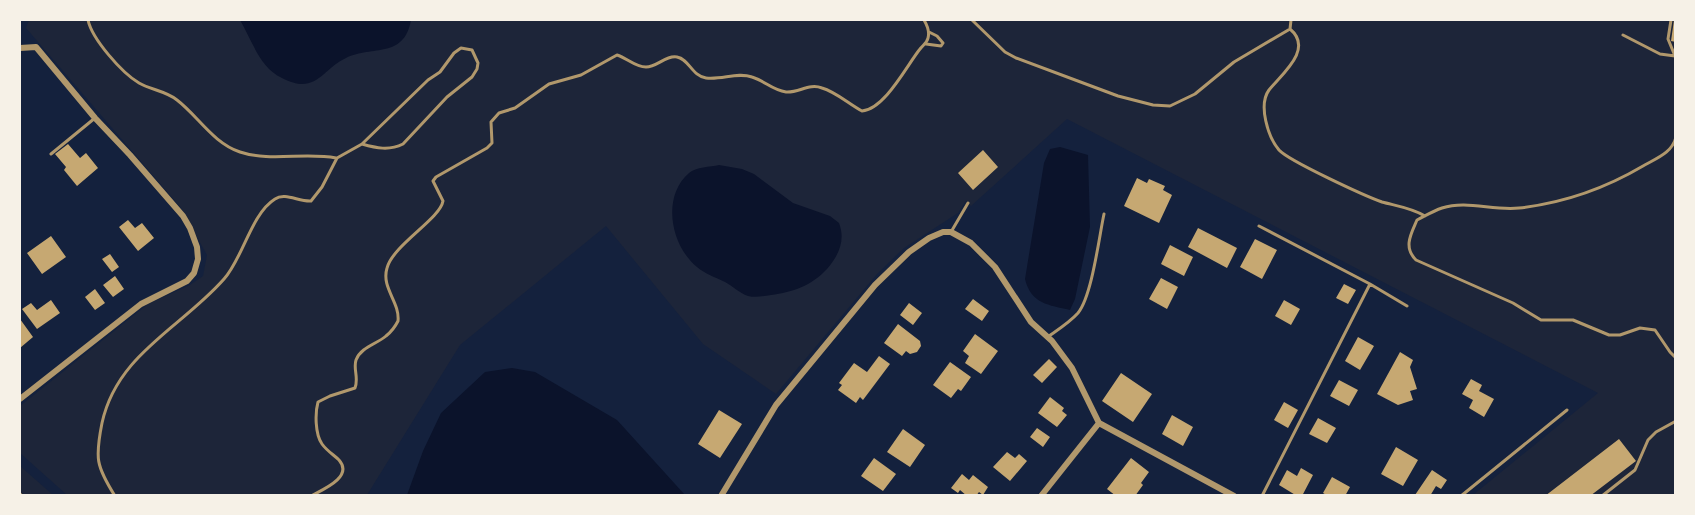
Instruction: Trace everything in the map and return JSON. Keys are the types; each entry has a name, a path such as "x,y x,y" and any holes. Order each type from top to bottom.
{"street":[{"path":"20,48 36,47 95,118 183,216 197,247 198,259 194,273 187,281 141,304 20,399"},
{"path":"721,495 776,405 875,285 909,252 929,238 951,231 971,243 995,267 1031,322 1047,337 1072,368 1099,423 1234,495"},
{"path":"1041,495 1099,423"}],"lane":[{"path":"88,20 92,34 129,76 175,98 217,139 229,147 242,153 313,154 337,158"},
{"path":"311,495 332,485 342,470 340,461 321,443 318,436 316,409 318,402 355,388 357,357 368,347 387,336 398,321 398,308 386,282 386,270 389,263 414,234 439,212 443,201 433,181 492,143 491,122 499,113 515,108 549,84 581,75 617,55 634,64 648,67 676,57 682,59 698,75 705,78 743,75 783,91 790,92 806,86 817,86 825,88 862,111 867,110 875,106 905,73 926,44 929,32 924,20"},
{"path":"972,20 1005,52 1016,58 1118,96 1162,106 1170,106 1185,100 1206,86 1234,62 1290,28 1292,20"},
{"path":"1671,20 1668,39 1675,58"},
{"path":"1290,28 1296,34 1299,42 1298,49 1288,69 1269,90 1265,103 1268,129 1275,145 1288,157 1335,180 1380,201 1409,208 1425,216"},
{"path":"926,44 941,46 943,43 929,32"},
{"path":"1623,35 1660,54 1675,58"},
{"path":"116,495 98,465 97,449 104,414 119,381 152,342 186,316 223,280 234,266 249,233 268,206 281,196 311,201 322,187 337,158 362,144 428,80 440,72 454,53 461,48 472,50 478,63 472,77 447,97 403,144 396,148 382,148 362,144"},
{"path":"51,154 95,118"},
{"path":"1676,137 1675,145 1667,153 1604,187 1562,201 1519,208 1500,209 1462,204 1442,208 1417,220 1408,245 1410,254 1416,260 1513,303 1541,320 1573,320 1609,335 1640,328 1655,330 1676,358"},
{"path":"951,231 968,203"},
{"path":"1047,337 1065,325 1079,311 1086,294 1104,214"},
{"path":"1259,226 1407,306"},
{"path":"1262,495 1370,284"},
{"path":"1461,495 1567,410"},
{"path":"1602,495 1635,470 1648,441 1656,432 1676,421"}],"shaded area":[{"path":"29,20 1675,20 1675,495 1473,495 1598,393 1067,119 971,206 966,201 958,213 904,248 877,274 776,394 703,344 606,226 460,345 367,495 67,495 20,453 20,406 148,304 190,285 203,276 207,255 181,208 26,28"},
{"path":"240,20 411,20 402,41 394,46 346,58 318,79 303,84 282,78 267,67"},
{"path":"1060,147 1088,155 1090,227 1075,299 1070,310 1048,305 1036,298 1025,279 1044,163 1050,149"},
{"path":"719,165 742,169 754,174 793,203 830,216 839,223 842,236 840,248 827,269 815,280 794,290 754,297 745,295 697,267 681,247 673,221 672,208 680,183 689,173 699,168"},
{"path":"512,368 535,372 617,420 685,495 407,495 423,451 441,413 485,372"},
{"path":"20,466 53,495 20,495"}],"building":[{"path":"1674,20 1676,20 1676,42 1671,41"},
{"path":"68,144 80,158 86,153 98,168 77,186 55,154"},
{"path":"983,150 998,167 973,190 958,173"},
{"path":"1137,178 1147,183 1149,179 1165,186 1163,190 1172,195 1159,223 1124,206"},
{"path":"128,220 135,228 142,223 154,238 138,251 119,227"},
{"path":"1198,228 1237,248 1227,268 1188,247"},
{"path":"51,236 66,257 42,274 27,253"},
{"path":"1255,239 1277,250 1262,279 1240,267"},
{"path":"1170,245 1193,257 1184,276 1161,264"},
{"path":"110,254 119,267 112,272 102,259"},
{"path":"115,276 124,289 113,297 103,285"},
{"path":"1161,278 1178,287 1167,309 1149,299"},
{"path":"1344,284 1356,290 1348,304 1336,298"},
{"path":"95,289 105,303 95,310 85,297"},
{"path":"973,299 989,311 982,321 965,309"},
{"path":"51,300 60,313 37,329 22,309 31,303 37,310"},
{"path":"1284,300 1300,309 1291,325 1275,316"},
{"path":"909,303 922,313 913,325 900,315"},
{"path":"20,319 33,337 20,348"},
{"path":"898,324 920,341 921,346 917,352 910,354 906,351 902,356 884,343"},
{"path":"975,334 998,351 981,374 965,363 969,356 963,351"},
{"path":"1358,337 1374,346 1360,370 1345,361"},
{"path":"1400,352 1413,360 1410,367 1417,389 1410,391 1413,400 1398,405 1377,394"},
{"path":"879,356 890,364 863,400 860,397 856,403 838,390 842,385 839,383 854,363 867,372"},
{"path":"1049,359 1057,367 1042,383 1033,375"},
{"path":"950,362 971,377 961,391 958,389 951,398 933,385"},
{"path":"1121,373 1152,394 1133,422 1102,401"},
{"path":"1471,379 1482,385 1479,391 1494,399 1484,417 1469,408 1473,400 1462,394"},
{"path":"1339,380 1358,390 1349,406 1330,396"},
{"path":"1050,397 1064,408 1062,411 1067,415 1057,427 1038,413"},
{"path":"1284,402 1298,410 1288,428 1274,420"},
{"path":"719,410 742,424 720,458 698,444"},
{"path":"1172,415 1193,427 1183,446 1162,434"},
{"path":"1318,418 1336,428 1327,443 1309,434"},
{"path":"1037,428 1050,437 1043,447 1030,437"},
{"path":"903,429 925,445 910,467 887,452"},
{"path":"1619,439 1636,461 1590,496 1545,496"},
{"path":"1396,447 1418,460 1403,486 1381,474"},
{"path":"1007,452 1015,458 1019,454 1027,461 1010,481 993,467"},
{"path":"874,458 896,474 883,491 861,476"},
{"path":"1131,458 1149,472 1135,496 1116,496 1107,489"},
{"path":"1301,468 1313,475 1302,496 1297,496 1279,485 1287,470 1297,476"},
{"path":"1432,470 1447,480 1441,489 1436,486 1430,496 1415,495"},
{"path":"962,474 969,480 973,475 988,487 983,495 979,492 976,496 967,496 960,490 958,493 951,488"},
{"path":"1332,477 1350,487 1345,496 1328,496 1323,493"}]}
